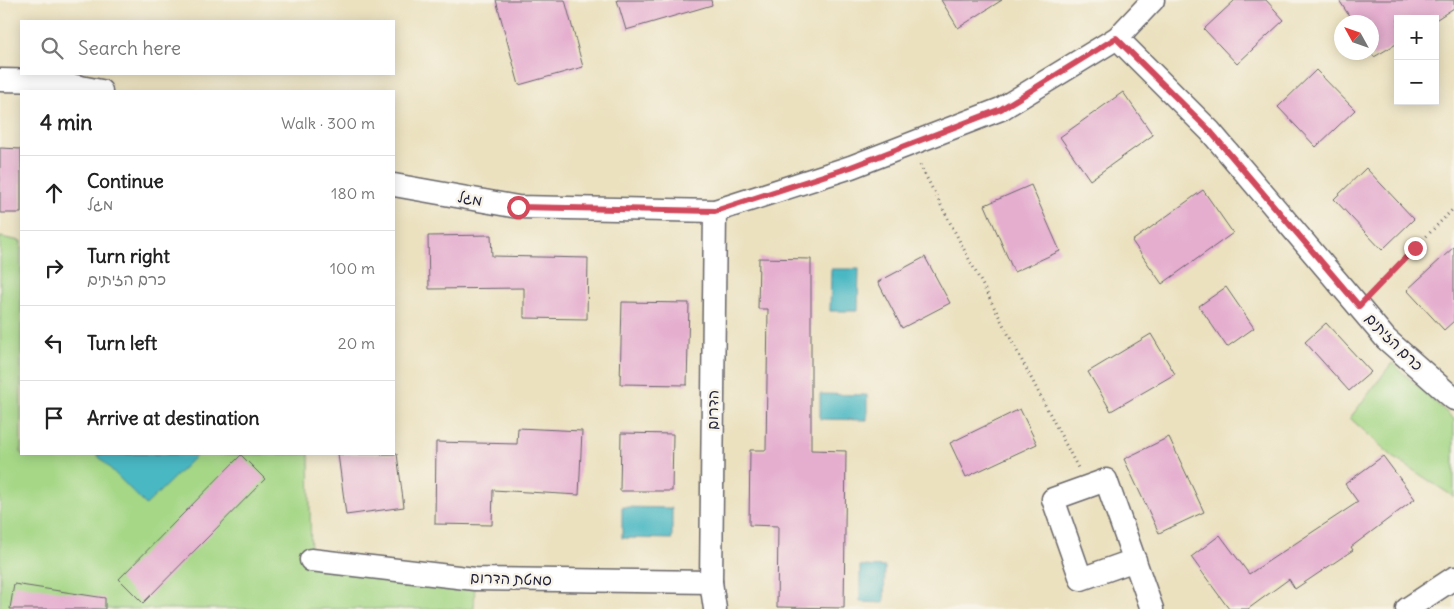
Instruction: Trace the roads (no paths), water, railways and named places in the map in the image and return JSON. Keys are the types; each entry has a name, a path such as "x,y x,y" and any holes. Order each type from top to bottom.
{"street":[{"name":"מגל","path":"395,185 518,207 715,211 851,167 1001,109 1116,38 1153,0"},
{"name":"כרם הזיתים","path":"1116,38 1210,131 1386,339 1454,399"},
{"path":"0,80 50,81 96,90"},
{"name":"הדרום","path":"715,211 712,582 715,609"},
{"path":"1135,560 1081,579 1053,498 1106,480 1135,560 1152,609"},
{"name":"סמטת הדרום","path":"311,560 475,579 712,582"},
{"path":"1408,609 1454,578"}],"water":[{"path":"831,269 859,269 858,311 830,311"},
{"path":"820,394 867,395 867,420 820,419"},
{"path":"97,455 197,455 146,505"},
{"path":"622,507 672,508 672,539 622,538"},
{"path":"860,566 885,567 884,603 860,602"}]}
